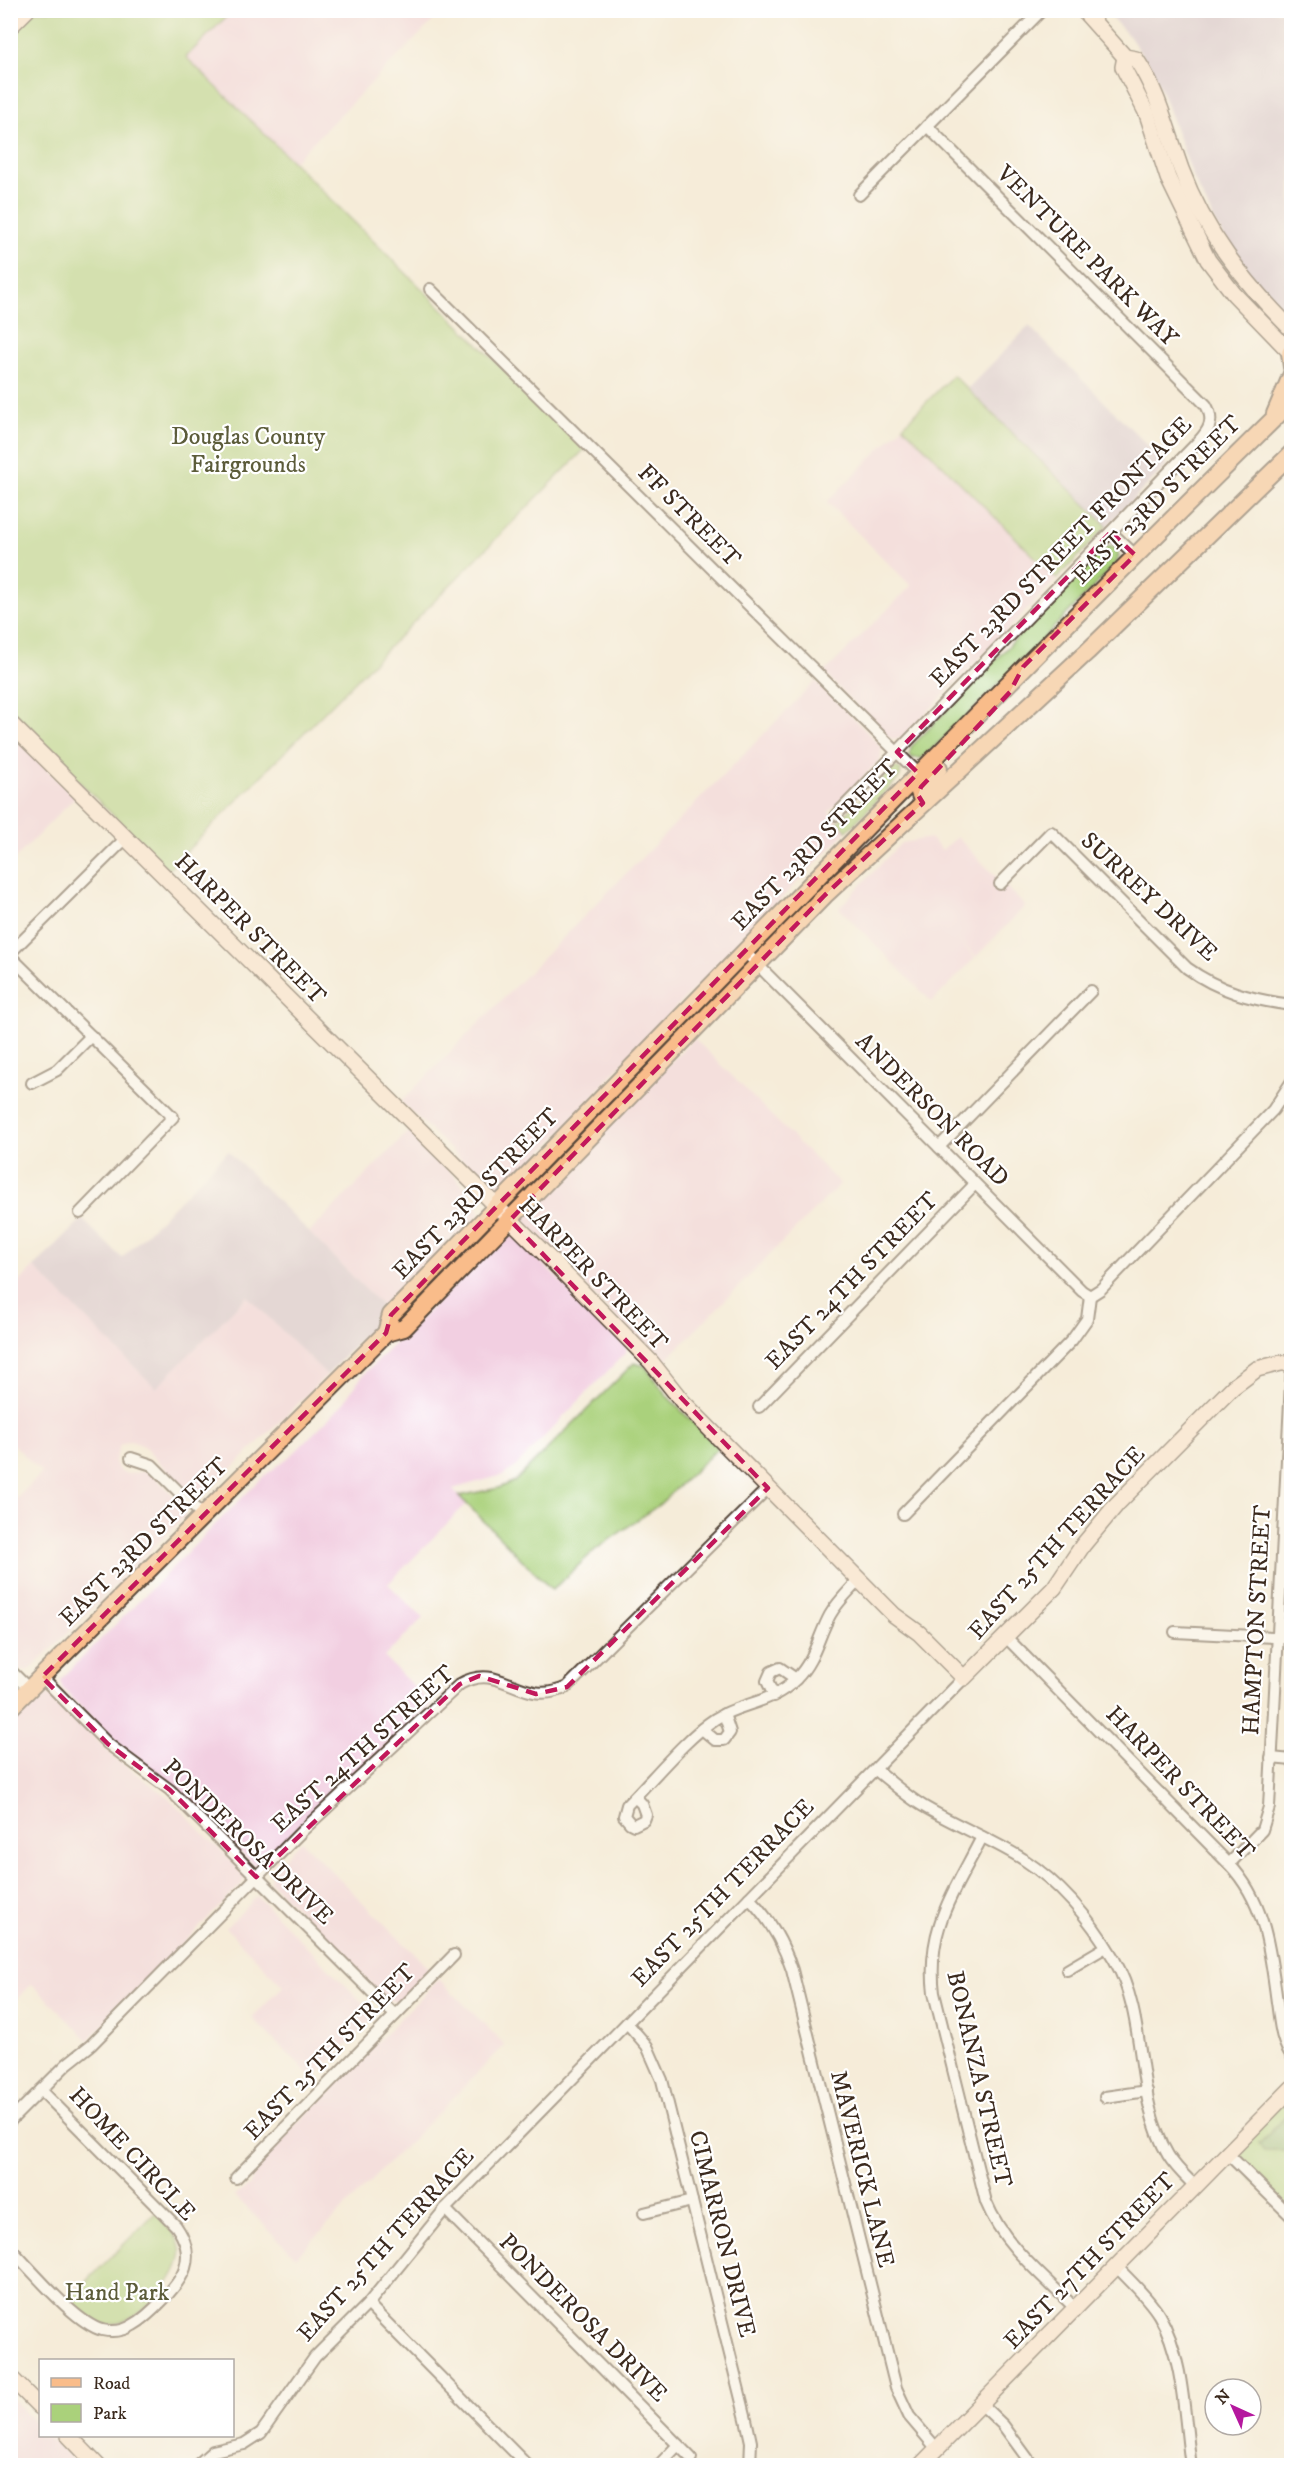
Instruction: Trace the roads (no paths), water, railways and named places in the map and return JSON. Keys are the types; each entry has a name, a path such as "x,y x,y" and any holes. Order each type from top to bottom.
{"main road":[{"path":"1272,420 1292,374"},
{"name":"EAST 23RD STREET","path":"10,1708 386,1333 391,1315 918,773 1292,401"},
{"name":"EAST 23RD STREET","path":"386,1333 404,1328 838,882 1096,644 1292,453"},
{"path":"923,803 919,795 921,788 1010,692 1023,667"}],"street":[{"path":"10,27 27,10"},
{"path":"859,195 1042,10"},
{"path":"1083,10 1125,57 1136,59 1154,91 1181,168 1211,232 1240,275 1292,330"},
{"path":"1125,57 1123,67 1148,114 1168,178 1208,260 1240,301 1291,358"},
{"name":"VENTURE PARK WAY","path":"927,126 1206,405 1211,419"},
{"name":"FF STREET","path":"430,289 918,773"},
{"name":"EAST 23RD STREET FRONTAGE","path":"836,815 1206,433 1211,419"},
{"path":"1111,532 1135,555"},
{"name":"HARPER STREET","path":"10,723 497,1206 638,1350 682,1401 894,1615 919,1634 964,1678"},
{"name":"SURREY DRIVE","path":"999,884 1051,832 1186,968 1202,978 1249,999 1292,1005"},
{"path":"80,1213 173,1117 10,955 126,838"},
{"name":"ANDERSON ROAD","path":"745,952 1082,1291 1090,1296"},
{"path":"939,1147 1091,991"},
{"path":"32,1083 57,1070 91,1036"},
{"path":"903,1514 1072,1340 1087,1319 1090,1296 1101,1290 1273,1110 1292,1081"},
{"name":"EAST 24TH STREET","path":"759,1407 975,1184"},
{"name":"HAMPTON STREET","path":"1229,1864 1262,1830 1267,1819 1288,1479 1291,1363"},
{"name":"EAST 25TH TERRACE","path":"196,2466 213,2451 244,2444 261,2433 315,2357 368,2304 445,2209 1054,1588 1083,1545 1118,1504 1233,1387 1257,1369 1291,1363"},
{"path":"131,1458 152,1465 204,1517"},
{"name":"EAST 24TH STREET","path":"10,2121 67,2064 91,2045 321,1813 460,1684 479,1676 495,1678 536,1694 550,1693 567,1687 768,1488"},
{"path":"635,1797 702,1729 724,1714 774,1696 796,1679 815,1653 830,1616 840,1600 860,1580"},
{"path":"1175,1632 1292,1638"},
{"name":"HARPER STREET","path":"1006,1637 1240,1875 1255,1899 1267,1930 1282,2038 1292,2056"},
{"path":"774,1696 767,1681 771,1672 780,1668 796,1679"},
{"path":"10,1670 29,1689"},
{"name":"PONDEROSA DRIVE","path":"42,1677 108,1744 170,1790 395,2015"},
{"path":"702,1729 714,1740 724,1740 730,1732 724,1714"},
{"path":"1271,1758 1292,1760"},
{"path":"876,1770 921,1805 1024,1860 1055,1884 1085,1916 1115,1962 1134,2011 1147,2091 1161,2141 1179,2171 1195,2186"},
{"name":"BONANZA STREET","path":"982,1837 941,1917 935,1935 931,1962 934,1993 986,2202 992,2217 1015,2249 1075,2308"},
{"name":"MAVERICK LANE","path":"749,1898 772,1925 792,1970 896,2388 909,2416 937,2449"},
{"path":"1067,1970 1106,1947"},
{"name":"EAST 25TH STREET","path":"236,2178 454,1955"},
{"name":"CIMARRON DRIVE","path":"627,2023 647,2046 662,2080 751,2442 750,2466"},
{"name":"EAST 27TH STREET","path":"920,2466 1292,2088"},
{"name":"HOME CIRCLE","path":"10,2248 81,2319 95,2328 108,2331 126,2329 141,2319 177,2283 185,2268 187,2248 176,2226 41,2090"},
{"path":"1106,2097 1147,2091"},
{"path":"1227,2153 1292,2217"},
{"path":"644,2213 692,2200"},
{"name":"PONDEROSA DRIVE","path":"445,2209 691,2458"},
{"path":"1116,2266 1149,2301 1170,2336 1177,2366 1191,2466"},
{"path":"368,2304 528,2466"},
{"path":"10,2377 39,2406"},
{"path":"981,2404 1003,2425 1033,2466"},
{"path":"70,2437 98,2466"},
{"path":"658,2466 678,2445"}],"park label":[{"name":"Douglas County Fairgrounds","path":"248,451"},
{"name":"Hand Park","path":"117,2293"}]}
